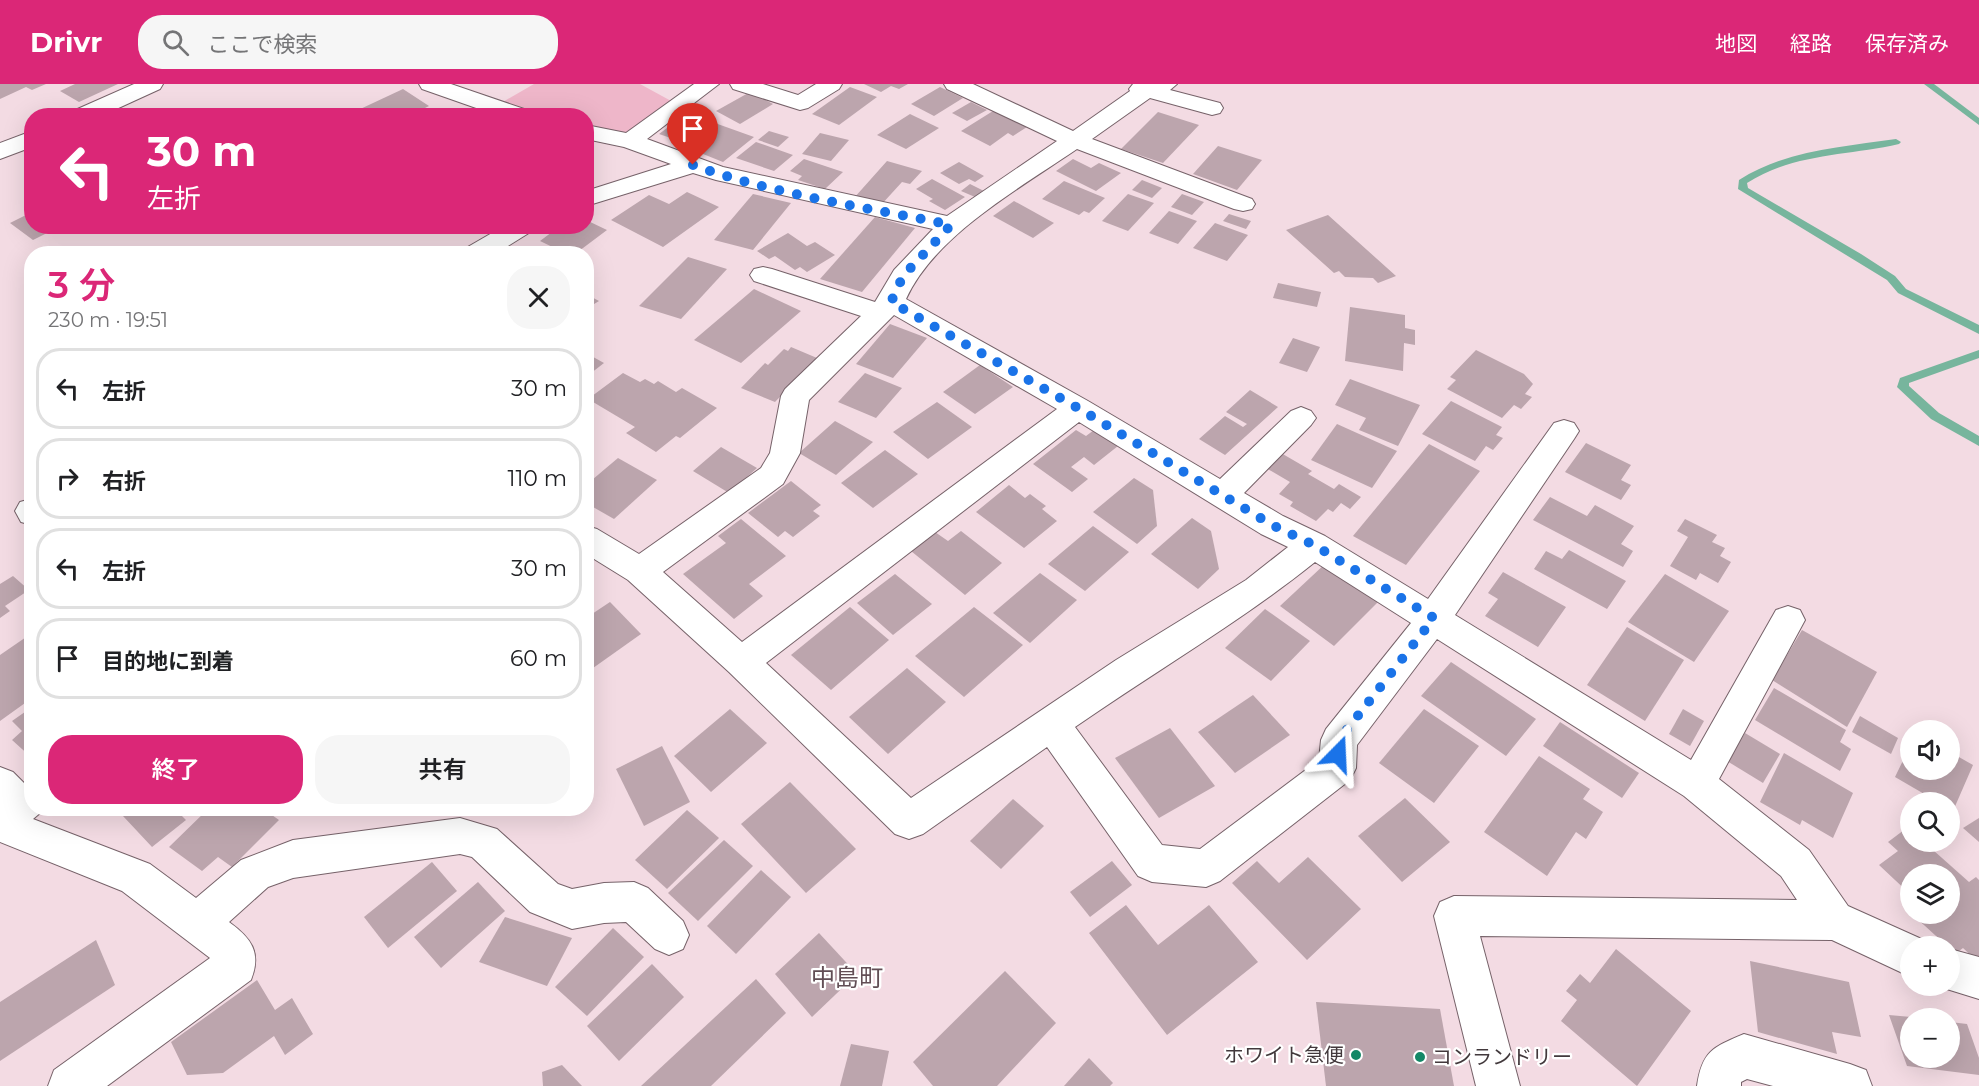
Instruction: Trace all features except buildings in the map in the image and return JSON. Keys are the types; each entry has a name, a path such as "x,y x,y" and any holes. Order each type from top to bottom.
{"street":[{"path":"99,108 152,84"},
{"path":"430,84 499,108"},
{"path":"630,141 708,84"},
{"path":"741,84 800,103 831,84"},
{"path":"955,84 1074,140 1243,204"},
{"path":"640,572 772,476 785,453 795,396 886,308 903,276 951,225 1147,87 1212,108"},
{"path":"594,134 630,141 716,173 951,225"},
{"path":"0,152 24,142"},
{"path":"594,196 693,165"},
{"path":"489,246 509,234"},
{"path":"763,275 886,308 1078,408 1272,525 1314,545 1697,784 1795,863 1834,920"},
{"path":"741,662 1078,408"},
{"path":"1222,495 1301,418"},
{"path":"1051,724 1152,863 1206,868 1338,768 1339,740 1434,618 1564,431"},
{"path":"594,543 640,572 741,662 909,821 1128,670 1257,589 1314,545"},
{"path":"1697,784 1788,620"},
{"path":"10,806 24,814"},
{"path":"28,816 136,877 233,950 236,965 70,1086"},
{"path":"197,923 255,873 293,859 460,836 483,842 544,898 573,909 604,903 634,902 669,935"},
{"path":"1498,1086 1454,916 1834,920 1900,951"},
{"path":"1960,973 1979,978"},
{"path":"1719,1086 1721,1070 1744,1056 1850,1086"}],"shaded area":[{"path":"534,84 640,84 673,102 628,136 594,128 594,108 517,108 501,103"}],"waterway":[{"path":"1928,84 1979,122"},
{"path":"1896,142 1795,158 1758,172 1742,182 1743,189 1857,256 1891,278 1902,291 1979,330"},
{"path":"1979,354 1904,381 1903,387 1935,416 1979,442"}],"place":[{"name":"ホワイト急便","path":"1356,1055"},
{"name":"コンランドリー","path":"1420,1057"}],"district":[{"name":"中島町","path":"847,978"}],"route":[{"path":"693,165 716,173 805,194 951,225 903,276 891,302 1078,408 1272,525 1314,545 1434,618 1339,740 1338,754"}]}
